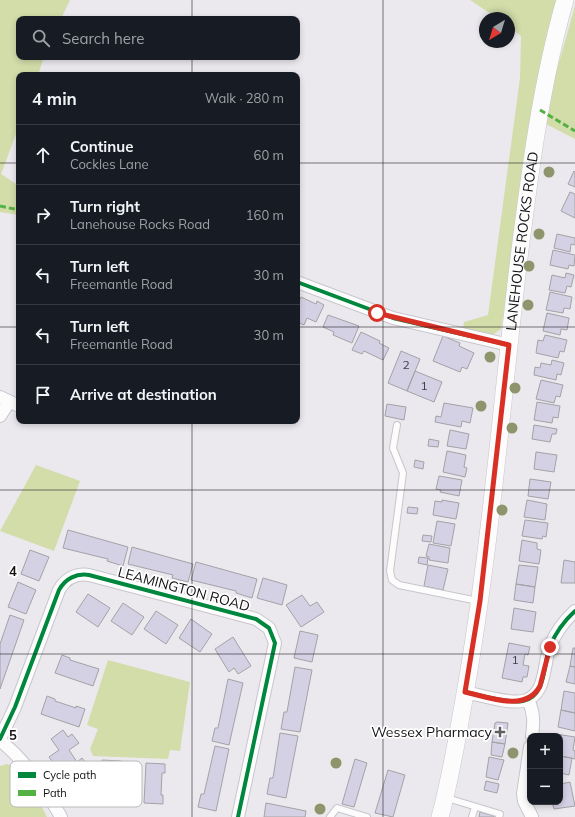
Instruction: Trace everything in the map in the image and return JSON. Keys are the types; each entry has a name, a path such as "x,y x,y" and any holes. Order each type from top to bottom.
{"main road":[{"name":"LANEHOUSE ROCKS ROAD","path":"440,817 465,692 480,601 527,194 540,110 553,42 565,0"}],"street":[{"path":"300,283 388,316 509,345"},
{"path":"0,416 9,402"},
{"name":"LEAMINGTON ROAD","path":"0,740 15,707 58,590 67,580 76,575 88,575 256,619 272,632 274,648 238,817"},
{"path":"465,692 512,701 528,700 538,692 548,653 556,634 564,622 575,611"},
{"path":"528,700 533,710 534,718 532,733"},
{"path":"0,740 23,761"},
{"path":"527,767 523,794 524,801 532,817"},
{"path":"55,807 61,817"}],"lane":[{"path":"397,425 393,448 403,474 390,571 392,580 399,585 480,601"},
{"path":"445,798 500,814 499,817"},
{"path":"473,816 475,807"},
{"path":"330,817 337,808 367,817"}],"green space":[{"path":"0,0 70,0 62,16 16,16 16,60 43,60 39,72 16,72 16,134 1,174 16,184 16,215 0,212"},
{"path":"470,0 556,0 501,329 491,336 463,328 464,322 488,315 520,78 521,36 515,32 515,12 488,12"},
{"path":"575,6 575,139 542,122"},
{"path":"36,465 80,481 54,551 0,531"},
{"path":"108,660 190,682 180,751 170,750 168,759 93,756 90,749 98,729 87,725"},
{"path":"7,764 10,766 10,807 42,807 47,817 0,817 0,766"}],"building":[{"path":"574,171 575,172 575,187 568,184"},
{"path":"570,192 575,194 575,218 561,211"},
{"path":"557,234 575,238 575,245 571,244 570,252 554,248"},
{"path":"553,250 575,255 574,266 569,265 568,269 550,265"},
{"path":"566,273 574,275 571,287 567,286 565,293 549,290 552,275 565,278"},
{"path":"550,292 572,297 570,309 564,308 563,313 546,310"},
{"path":"301,297 316,304 317,301 324,305 316,322 307,318 304,325 300,323"},
{"path":"547,313 569,318 567,330 561,329 560,335 543,331"},
{"path":"328,315 359,326 352,343 333,335 334,332 323,327"},
{"path":"361,332 380,341 379,343 389,348 383,360 364,351 362,354 352,350"},
{"path":"545,335 567,340 564,352 560,351 558,358 536,353 538,340 543,341"},
{"path":"443,336 460,343 459,346 474,353 467,369 462,367 460,372 433,361"},
{"path":"401,351 420,359 407,391 388,383"},
{"path":"552,360 564,363 561,375 557,374 556,380 534,375 535,367 540,368 541,363 551,365"},
{"path":"415,371 442,382 434,402 407,391"},
{"path":"541,380 563,385 560,397 556,396 554,403 536,399"},
{"path":"537,402 560,406 558,418 553,417 552,423 534,420"},
{"path":"444,403 473,408 470,423 462,421 461,427 435,422 436,416 441,417"},
{"path":"387,404 406,407 404,420 385,416"},
{"path":"534,425 557,429 556,434 552,434 550,442 532,439"},
{"path":"450,430 469,434 466,449 447,446"},
{"path":"429,439 439,441 438,447 428,446"},
{"path":"447,451 466,455 464,467 467,468 465,477 443,472"},
{"path":"536,452 557,455 554,472 534,469"},
{"path":"415,460 424,462 423,469 414,467"},
{"path":"439,476 462,480 459,496 440,492 441,490 436,489"},
{"path":"530,479 551,482 548,499 528,496"},
{"path":"442,500 459,503 456,519 433,515 435,501 442,502"},
{"path":"527,500 547,504 545,520 524,517"},
{"path":"408,507 418,508 417,514 407,513"},
{"path":"525,520 548,523 546,537 543,536 542,539 522,536"},
{"path":"437,521 455,524 451,546 433,543"},
{"path":"68,530 128,547 123,566 107,561 108,559 63,548"},
{"path":"423,535 432,536 431,542 422,541"},
{"path":"522,540 537,543 537,549 541,550 539,564 519,561"},
{"path":"429,544 450,548 448,563 429,560 429,557 426,556"},
{"path":"132,547 193,564 188,582 172,578 173,575 128,564"},
{"path":"30,550 49,557 39,581 21,574"},
{"path":"419,557 428,558 427,565 418,563"},
{"path":"564,560 575,562 575,583 561,583"},
{"path":"196,562 257,579 252,598 236,593 236,591 191,580"},
{"path":"428,565 448,569 443,590 424,586"},
{"path":"519,565 538,567 535,587 516,584"},
{"path":"263,578 287,585 282,605 257,598"},
{"path":"18,582 36,590 26,614 8,607"},
{"path":"516,584 535,587 533,603 514,600"},
{"path":"88,594 110,608 98,627 76,612"},
{"path":"302,595 310,606 317,602 324,612 301,627 286,605"},
{"path":"123,603 144,617 132,635 111,621"},
{"path":"514,608 536,612 533,632 511,629"},
{"path":"156,611 178,625 166,644 144,629"},
{"path":"10,615 24,620 0,689 0,644"},
{"path":"191,619 212,634 200,652 179,638"},
{"path":"300,631 318,635 312,662 294,658"},
{"path":"233,637 251,666 238,674 234,668 229,672 215,649"},
{"path":"509,643 530,647 528,655 525,654 523,665 529,666 527,677 523,677 522,682 502,678"},
{"path":"573,648 575,648 575,667 570,666"},
{"path":"62,655 70,658 70,660 99,669 93,686 55,673"},
{"path":"570,666 575,667 575,684 566,682"},
{"path":"295,667 312,670 300,732 281,729 284,712 287,712"},
{"path":"228,679 243,683 229,745 212,741 215,728 218,728"},
{"path":"564,691 575,693 575,713 561,710"},
{"path":"47,696 55,699 55,701 76,708 76,706 85,709 79,727 41,714"},
{"path":"561,710 575,713 575,731 558,727"},
{"name":"Wessex Pharmacy","path":"495,723 508,723 505,744 492,742"},
{"path":"63,730 68,737 72,734 79,743 69,750 76,761 52,761 49,757 59,750 51,739"},
{"path":"280,733 298,736 286,798 267,794 270,778 273,778"},
{"path":"563,735 575,737 573,750 575,751 575,759 563,757"},
{"path":"492,742 505,744 502,757 491,755"},
{"path":"215,746 229,749 216,811 198,807 201,794 204,794"},
{"path":"563,756 572,758 569,775 563,774"},
{"path":"489,757 504,760 498,780 486,777"},
{"path":"355,759 367,763 354,807 342,804"},
{"path":"146,763 165,764 165,773 162,773 161,795 163,795 163,804 144,803"},
{"path":"388,770 405,775 393,817 375,813"},
{"path":"486,781 499,784 497,793 484,790"},
{"path":"570,782 575,806 554,809 553,805 563,805 563,784"},
{"path":"266,803 306,811 305,817 264,817"},
{"path":"480,812 494,816 494,817 479,817"}],"marked path":[{"path":"540,110 575,131"},
{"path":"0,206 16,209"}],"cycle path":[{"path":"300,283 393,318 509,345"},
{"path":"0,739 15,707 59,590 64,583 75,576 89,575 256,619 269,628 275,643 238,817"},
{"path":"465,692 494,699 517,702 531,698 536,693 543,678 552,641 567,619 575,611"}],"place":[{"name":"Wessex Pharmacy","path":"500,732"}],"route":[{"path":"377,313 509,345 495,483 480,601 465,692 512,701 528,700 538,692 550,647"}]}
